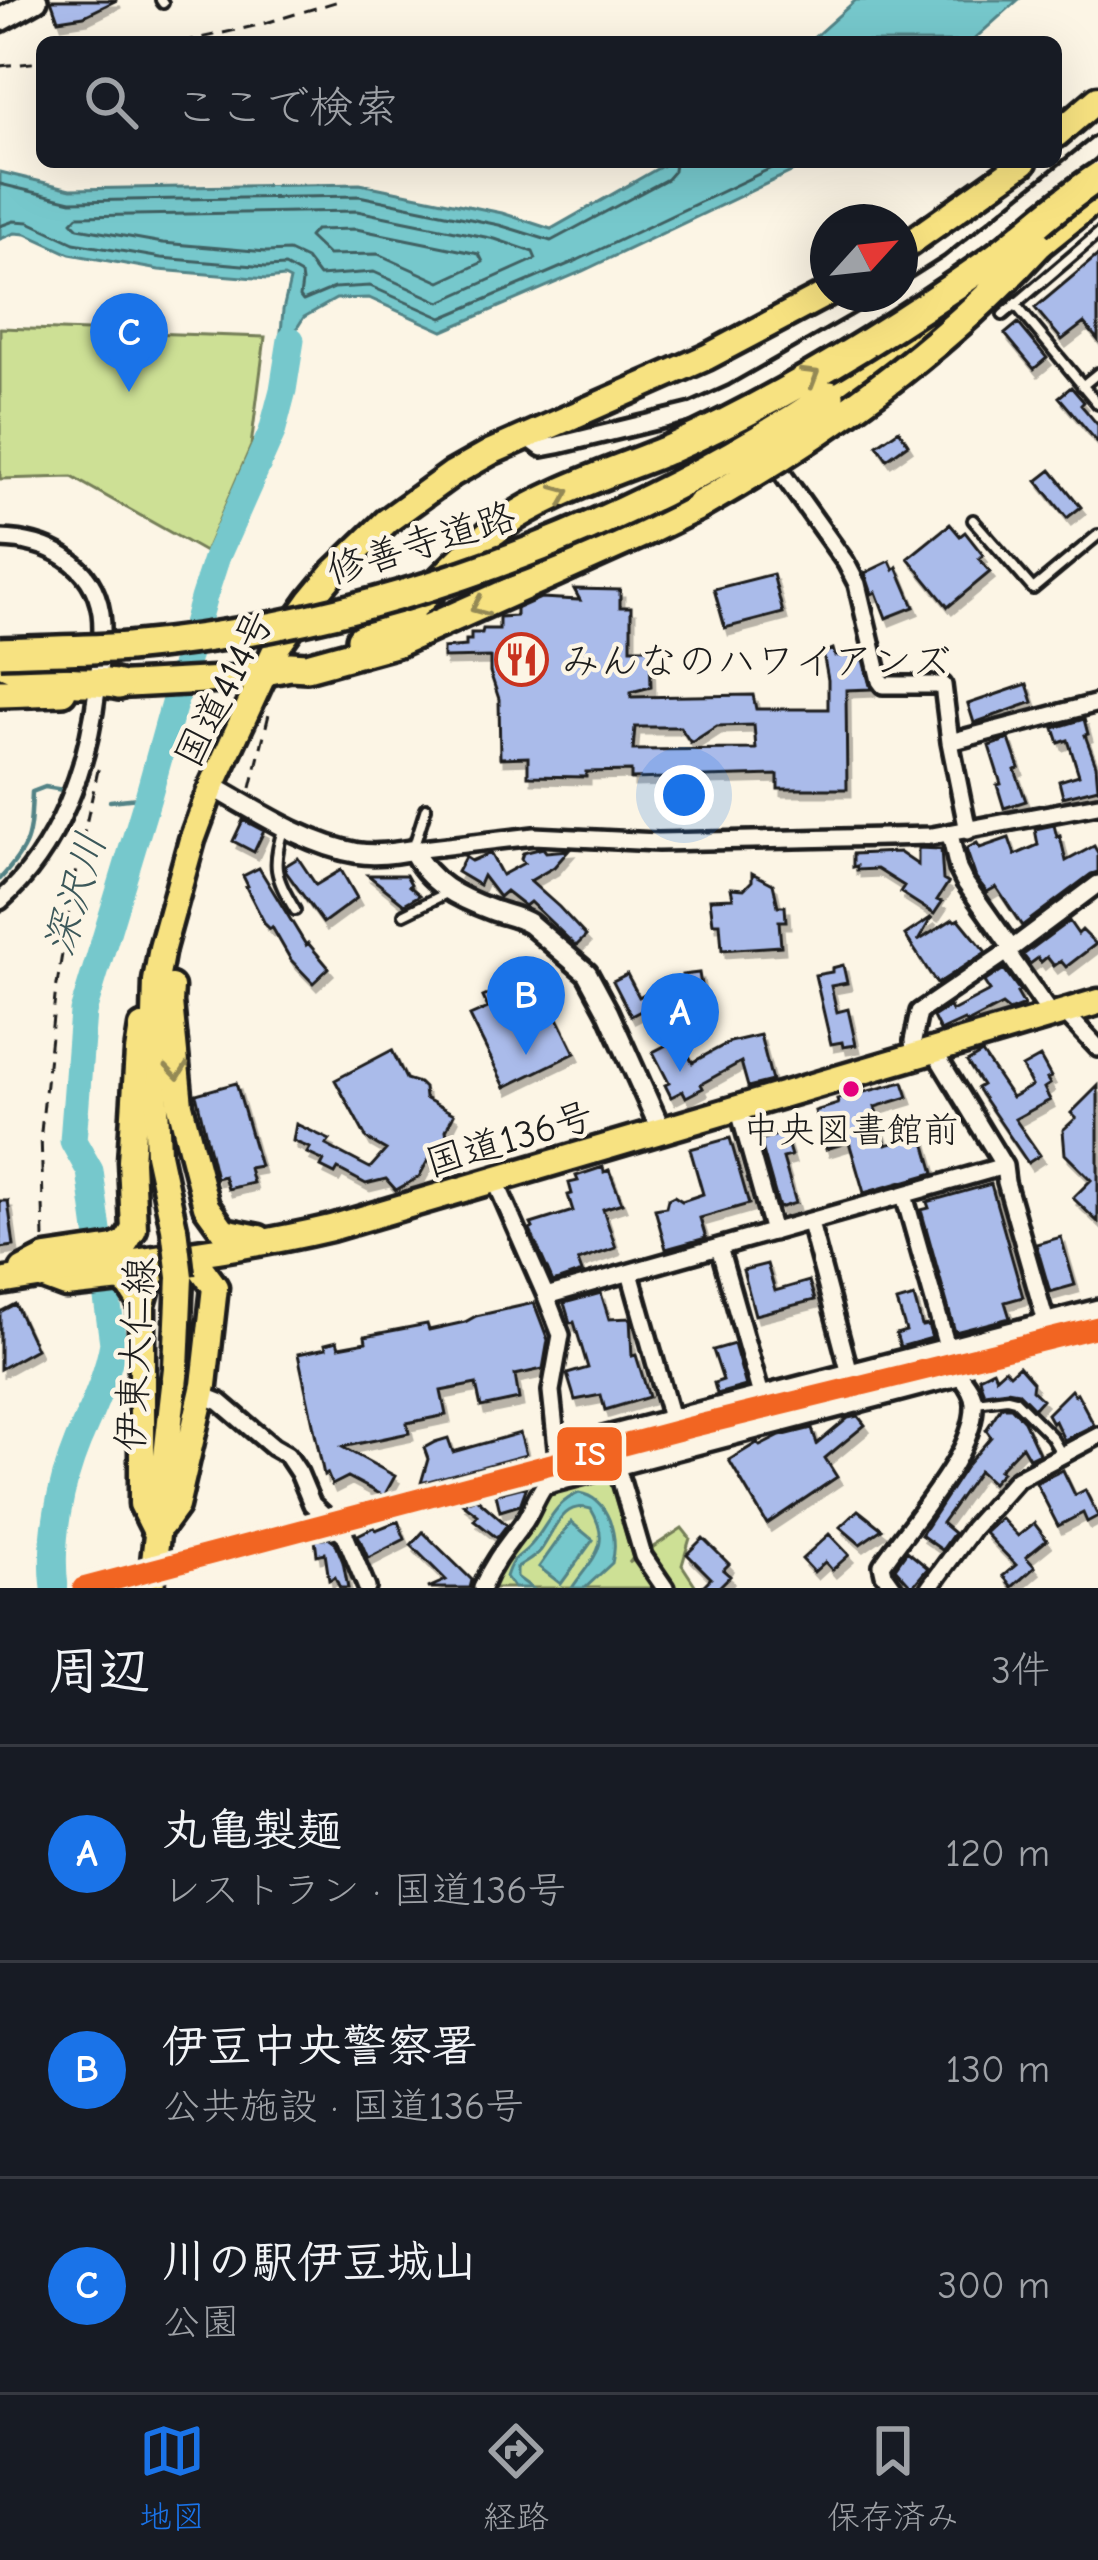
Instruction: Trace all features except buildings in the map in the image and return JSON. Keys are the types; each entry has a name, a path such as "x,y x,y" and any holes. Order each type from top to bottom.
{"highway":[{"path":"277,669 307,667 398,642 640,535 798,447 852,410 989,297 1098,180"},
{"path":"277,669 354,643 395,622 479,543 533,506 670,449 797,385 990,261 1098,180"},
{"path":"1034,244 1098,196"},
{"name":"修善寺道路","path":"0,652 128,647 213,636 331,612 427,586 572,534 734,453 890,358 1034,244"},
{"path":"0,662 46,678 105,686"},
{"path":"0,693 105,686"}],"main road":[{"path":"0,20 36,0"},
{"path":"1062,130 1098,99"},
{"path":"918,237 1016,168"},
{"name":"国道414号","path":"154,1052 156,981 192,840 212,786 277,669 283,638 310,601 366,539 452,474 490,452 707,358 810,303"},
{"path":"105,686 233,679 277,669"},
{"path":"173,913 170,1002 180,1105 206,1206 224,1231 275,1241"},
{"path":"142,1305 117,1264 134,1229 131,1162 138,1052 156,981"},
{"name":"国道136号","path":"0,1282 52,1270 178,1264 275,1241 1098,1002"},
{"name":"伊東大仁線","path":"151,1585 176,1368 178,1264 158,1154 154,1052"},
{"path":"206,1206 202,1227 178,1264 149,1280 142,1305 142,1504 156,1532 176,1506 202,1395 219,1272 230,1261 275,1241"},
{"path":"178,1264 215,1287"}],"street":[{"path":"527,437 542,448 558,445 693,412 733,394 949,265 1098,145"},
{"path":"733,394 780,474 846,563 856,584 880,681 884,685 943,685 968,831"},
{"path":"0,539 57,550 90,581 101,610 105,686 66,813 30,867 0,901"},
{"path":"950,742 1098,703"},
{"path":"212,786 284,825 357,853 375,855 534,836 658,842 883,839 950,834 1098,806"},
{"path":"950,834 958,869 1010,951 1057,1014 1098,1048"},
{"path":"413,850 430,878 485,908 520,918 587,973 661,1130"},
{"path":"1046,1322 1004,1166 913,1041 919,1012 1098,884"},
{"path":"739,1107 773,1232"},
{"path":"546,1296 1004,1166"},
{"path":"495,1180 561,1335 551,1391 557,1448 1098,1308"},
{"path":"904,1196 947,1347"},
{"path":"810,1223 858,1404"},
{"path":"719,1247 761,1395"},
{"path":"630,1273 671,1418"},
{"path":"482,1588 491,1566 528,1517 544,1486 962,1378 974,1402 967,1436 914,1524 882,1565 895,1588"},
{"path":"202,1395 220,1402 287,1455 312,1504 345,1534 367,1588"},
{"path":"928,1588 1017,1479 1098,1436"},
{"path":"616,1467 643,1556 664,1588"}],"lane":[{"path":"1003,315 1098,234"},
{"path":"1015,304 1098,404"},
{"path":"1082,386 1098,373"},
{"path":"973,520 1034,590 1098,535"},
{"path":"413,850 426,808"},
{"path":"284,825 276,874 295,910"},
{"path":"404,914 451,891"},
{"path":"974,1402 1015,1400 1051,1436 1061,1455"}],"path":[{"path":"209,36 343,0"},
{"path":"0,66 36,63"},
{"path":"246,805 271,705"},
{"path":"268,718 278,719"},
{"path":"52,1270 41,1132 56,997 99,764"}],"green space":[{"path":"0,328 265,337 251,446 205,552 72,477 0,479"},
{"path":"602,1477 610,1481 633,1558 629,1563 682,1528 690,1538 682,1565 697,1588 490,1588 513,1544 531,1528 545,1498"}],"water":[{"path":"856,0 1018,0 978,36 816,36"},
{"path":"658,168 799,168 583,271 443,331 369,298 336,299 304,317 297,328 293,373 277,376 290,280 159,270 70,254 26,234 0,239 0,172 71,189 360,184 502,213 551,229"},
{"path":"579,1493 598,1502 609,1520 612,1563 585,1588 572,1588 600,1542 591,1509 573,1509 560,1519 539,1553 517,1568 517,1577 532,1588 514,1588 506,1577 513,1561 557,1509"},
{"path":"571,1522 593,1540 561,1584 539,1567"}],"waterway":[{"name":"深沢川","path":"55,1588 61,1494 113,1343 90,1171 73,1141 83,1012 217,556 272,432 291,340"},
{"path":"0,879 27,840 32,792 45,787 63,790"},
{"path":"110,801 148,797"}],"transit line":[{"name":"IS","path":"83,1588 691,1427 1098,1327"}],"place":[{"name":"川の駅伊豆城山","path":"129,392"},
{"name":"みんなのハワイアンズ","path":"522,660"},
{"name":"伊豆中央警察署","path":"526,1055"},
{"name":"丸亀製麺","path":"680,1072"},
{"name":"中央図書館前","path":"851,1089"}]}
